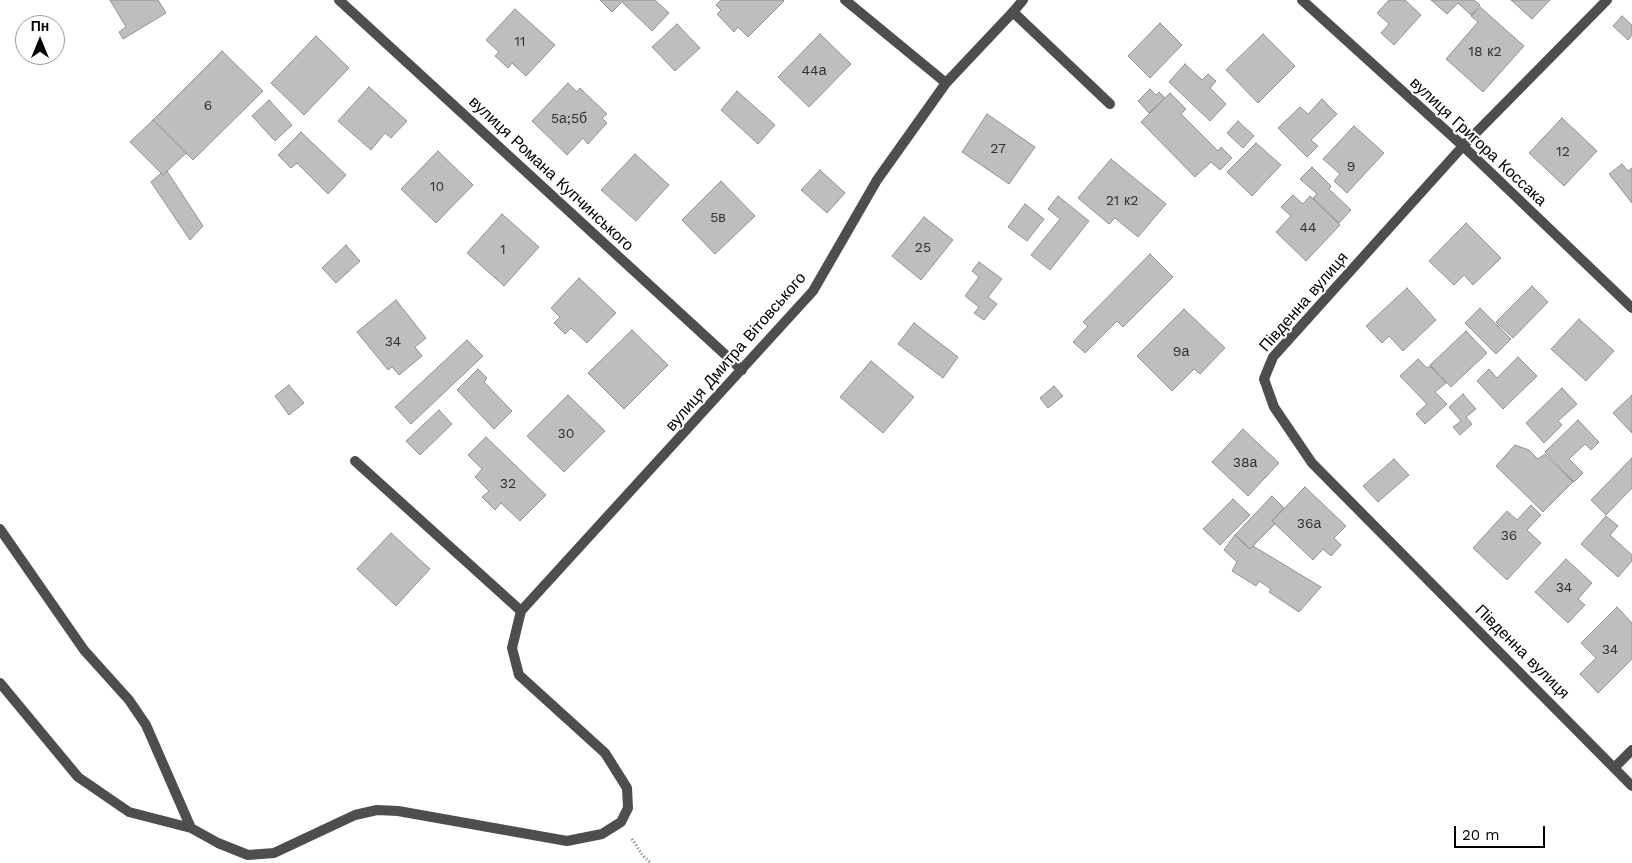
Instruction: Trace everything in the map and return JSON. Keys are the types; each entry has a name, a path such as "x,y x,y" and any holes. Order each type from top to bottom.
{"street":[{"name":"вулиця Романа Купчинського","path":"339,0 742,370"},
{"path":"845,0 946,83"},
{"name":"вулиця Дмитра Вітовського","path":"521,611 813,291 877,180 946,83 1023,0"},
{"name":"вулиця Григора Коссака","path":"1302,0 1463,146 1632,308"},
{"name":"Південна вулиця","path":"1607,0 1463,146 1272,357 1264,379 1274,407 1312,463 1632,786"},
{"path":"1013,12 1110,104"},
{"path":"0,683 78,777 129,812 191,828 218,843 248,855 274,852 355,814 377,810 398,811 567,841 602,834 621,822 628,808 627,788 606,753 519,675 512,648 521,611 355,461"},
{"path":"0,529 84,650 129,700 146,725 191,828"},
{"path":"1615,767 1632,750"}],"building":[{"path":"110,0 158,0 166,13 123,39 119,32 126,27"},
{"path":"600,0 655,0 669,13 652,31 622,2 612,12"},
{"path":"721,0 784,1 748,37 738,27 734,32 717,14 721,10 716,5"},
{"path":"1389,0 1405,0 1421,15 1394,45 1381,33 1389,24 1377,13"},
{"path":"1431,0 1474,0 1480,5 1471,15 1458,3 1447,14"},
{"path":"1511,0 1550,0 1532,19"},
{"path":"1480,7 1524,46 1483,92 1446,59 1478,22 1471,16"},
{"path":"515,9 555,45 526,76 512,63 508,68 495,56 499,52 486,40"},
{"path":"1622,16 1632,25 1632,35 1628,40 1613,26"},
{"path":"1160,23 1182,45 1150,78 1128,56"},
{"path":"677,24 700,48 675,71 652,47"},
{"path":"820,34 851,64 809,107 778,77"},
{"path":"1263,34 1295,66 1258,103 1226,70"},
{"path":"316,36 349,68 304,115 271,83"},
{"path":"222,51 263,91 193,160 153,120"},
{"path":"1185,64 1202,80 1208,74 1216,81 1210,88 1226,104 1210,121 1169,82"},
{"path":"568,83 577,92 580,88 607,114 602,118 607,123 588,144 583,138 567,155 532,121"},
{"path":"369,87 407,121 391,138 385,133 371,150 338,121"},
{"path":"1150,89 1156,95 1159,92 1165,98 1149,113 1138,101"},
{"path":"737,91 775,125 758,144 721,110"},
{"path":"1170,93 1186,109 1181,114 1218,151 1221,147 1232,158 1220,170 1211,162 1195,177 1141,122"},
{"path":"1322,99 1337,114 1311,140 1318,146 1307,157 1278,128 1300,107 1308,114"},
{"path":"269,100 292,125 275,141 252,116"},
{"path":"987,114 1035,147 1009,184 962,152"},
{"path":"1562,118 1597,151 1564,186 1529,153"},
{"path":"153,120 186,153 163,175 130,142"},
{"path":"1238,121 1254,136 1243,148 1227,133"},
{"path":"1354,126 1384,153 1347,193 1334,181 1340,174 1323,159"},
{"path":"301,132 346,175 328,194 297,163 291,168 278,155"},
{"path":"1256,143 1281,165 1252,196 1227,172"},
{"path":"438,151 473,185 436,223 401,189"},
{"path":"635,154 669,185 636,221 601,190"},
{"path":"1111,159 1166,204 1138,237 1115,218 1109,224 1078,198"},
{"path":"1622,164 1628,171 1632,168 1632,203 1609,174"},
{"path":"1312,167 1331,186 1329,189 1351,210 1339,223 1313,198 1317,194 1300,179"},
{"path":"820,170 845,193 827,213 801,190"},
{"path":"167,171 203,226 190,240 151,182 161,173 163,175"},
{"path":"721,181 755,216 715,254 682,220"},
{"path":"1293,195 1303,204 1310,196 1340,225 1306,261 1276,232 1291,216 1281,207"},
{"path":"1058,196 1089,221 1050,270 1031,255 1060,219 1048,209"},
{"path":"1025,204 1044,219 1027,241 1008,227"},
{"path":"502,214 539,247 504,286 467,253"},
{"path":"924,217 953,240 921,280 892,256"},
{"path":"1466,223 1501,258 1473,285 1464,275 1454,285 1429,261"},
{"path":"346,245 360,261 336,283 322,268"},
{"path":"1150,254 1173,277 1123,327 1117,321 1085,353 1073,342 1088,326 1083,322"},
{"path":"979,262 1002,279 988,297 997,304 984,320 974,313 979,307 965,296 979,277 972,271"},
{"path":"579,278 616,313 587,343 571,328 565,334 554,323 560,317 551,308"},
{"path":"1532,286 1548,302 1513,338 1496,322"},
{"path":"1407,288 1436,320 1403,351 1389,336 1382,343 1366,326"},
{"path":"396,300 426,338 415,347 422,356 399,375 392,367 388,370 357,332"},
{"path":"1480,308 1511,339 1496,354 1465,323"},
{"path":"1184,309 1225,348 1200,374 1194,369 1172,391 1137,356"},
{"path":"1579,319 1614,351 1586,381 1551,349"},
{"path":"914,323 958,357 943,378 898,344"},
{"path":"632,330 668,365 624,409 588,373"},
{"path":"1466,331 1487,353 1451,387 1430,365"},
{"path":"467,340 483,356 411,424 395,407"},
{"path":"1518,357 1537,376 1503,409 1477,381 1489,369 1497,378"},
{"path":"1418,359 1427,368 1430,366 1446,383 1435,392 1447,404 1425,424 1416,414 1427,404 1400,376"},
{"path":"871,361 914,397 883,433 840,397"},
{"path":"478,369 487,378 484,382 512,411 494,429 457,390"},
{"path":"289,385 304,403 289,415 275,396"},
{"path":"1054,386 1063,396 1048,408 1040,398"},
{"path":"1562,388 1577,404 1558,421 1562,425 1544,443 1526,423"},
{"path":"1463,394 1476,409 1466,417 1472,424 1460,435 1453,427 1461,421 1449,407"},
{"path":"568,395 605,431 564,472 527,436"},
{"path":"1632,395 1632,433 1613,413"},
{"path":"439,410 452,424 420,455 406,441"},
{"path":"1578,420 1599,442 1591,450 1585,444 1569,459 1583,473 1574,482 1545,452"},
{"path":"1243,429 1279,463 1248,496 1212,462"},
{"path":"486,437 546,495 520,521 501,503 495,510 482,497 489,491 475,477 482,469 468,455"},
{"path":"1515,445 1529,450 1538,459 1545,454 1573,482 1543,512 1496,466"},
{"path":"1632,458 1632,488 1606,515 1591,500"},
{"path":"1394,459 1409,475 1378,502 1363,486"},
{"path":"1305,487 1346,526 1334,538 1341,545 1331,556 1323,549 1313,560 1272,521"},
{"path":"1272,496 1284,508 1272,521 1275,524 1250,549 1235,535"},
{"path":"1233,499 1250,515 1220,545 1203,529"},
{"path":"1531,505 1541,515 1527,530 1541,543 1507,580 1473,548 1507,511 1517,520"},
{"path":"1606,516 1618,526 1610,535 1632,555 1632,561 1618,577 1581,544"},
{"path":"391,533 430,569 396,606 357,569"},
{"path":"1235,535 1250,549 1253,546 1321,587 1299,612 1269,592 1271,589 1259,581 1256,586 1232,571 1237,562 1224,550"},
{"path":"1566,559 1592,583 1578,599 1585,605 1568,623 1535,592"},
{"path":"1617,607 1632,623 1632,659 1598,693 1580,674 1596,658 1581,643"}]}
